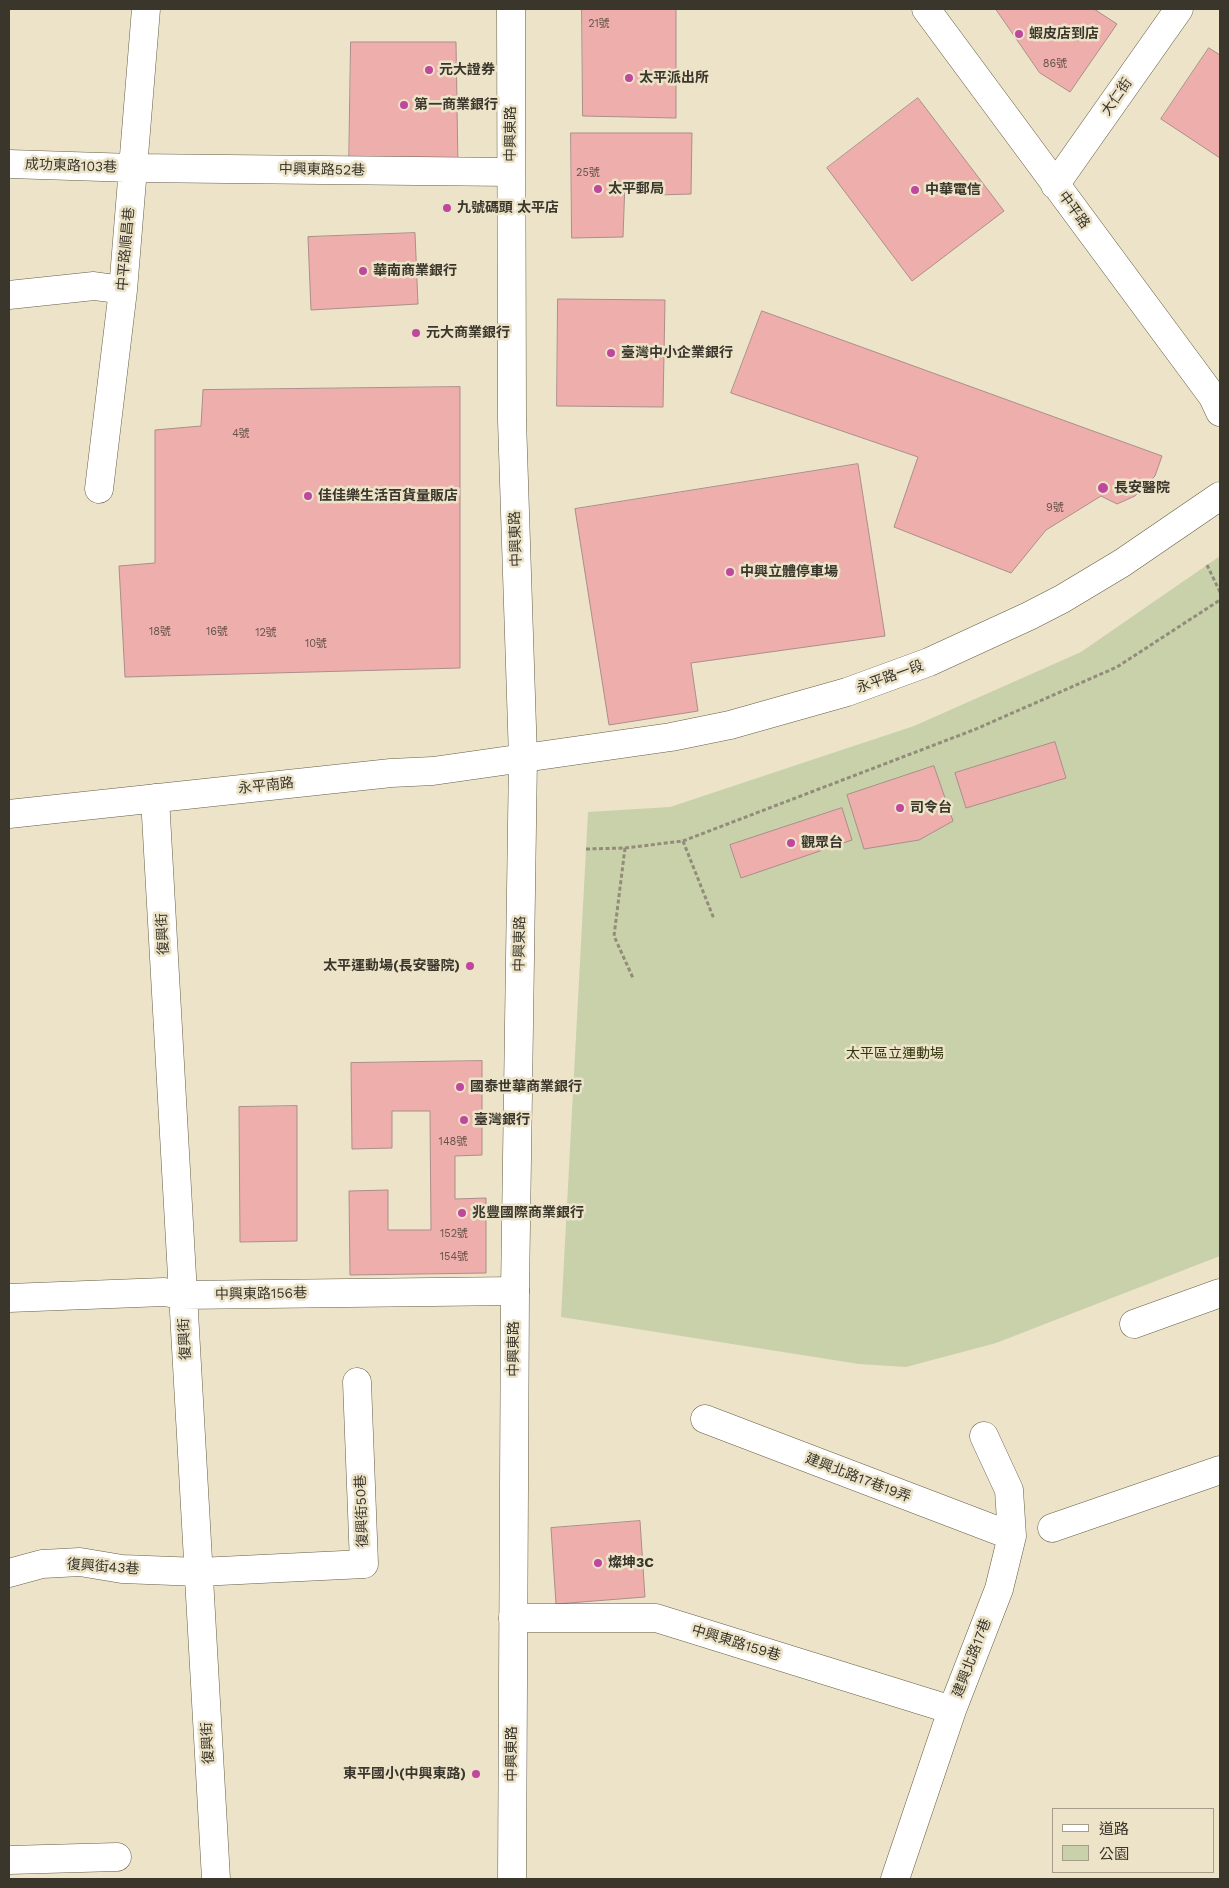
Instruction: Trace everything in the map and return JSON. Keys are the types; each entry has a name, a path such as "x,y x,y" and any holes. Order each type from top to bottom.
{"street":[{"name":"中平路順昌巷","path":"100,489 123,290 146,9"},
{"name":"中興東路","path":"511,9 512,420 523,758 514,1291 512,1879"},
{"name":"中平路","path":"926,9 1213,397 1220,412"},
{"name":"大仁街","path":"1055,185 1179,9"},
{"name":"成功東路103巷","path":"9,164 133,168"},
{"name":"中興東路52巷","path":"133,168 511,172"},
{"path":"9,295 94,286 123,290"},
{"name":"永平路一段","path":"523,758 671,737 730,725 847,692 929,662 1062,599 1122,563 1220,496"},
{"name":"永平南路","path":"9,814 391,773 433,771 523,758"},
{"name":"復興街","path":"155,798 216,1879"},
{"name":"中興東路156巷","path":"9,1298 164,1292 182,1296 514,1291"},
{"path":"1134,1324 1220,1293"},
{"name":"復興街50巷","path":"199,1572 364,1564 357,1382"},
{"name":"建興北路17巷19弄","path":"705,1419 1012,1536"},
{"name":"建興北路17巷","path":"895,1879 952,1710 999,1589 1012,1536 1009,1490 984,1436"},
{"path":"1052,1528 1220,1470"},
{"name":"復興街43巷","path":"9,1573 42,1564 80,1562 122,1569 199,1572"},
{"name":"中興東路159巷","path":"512,1618 656,1618 952,1710"},
{"path":"9,1860 117,1858"}],"path":[{"path":"1207,565 1220,592"},
{"path":"586,849 625,848 683,841 976,729 1118,667 1220,600"},
{"path":"683,841 714,919"},
{"path":"625,848 614,936 633,978"}],"green space":[{"name":"太平區立運動場","path":"1220,556 1220,1256 996,1343 906,1367 859,1364 561,1317 588,812 670,807 914,726 1081,652"}],"building":[{"name":"太平派出所","path":"582,9 676,9 676,118 583,116"},
{"path":"996,9 1094,9 1117,24 1070,92 1040,73"},
{"name":"第一商業銀行","path":"351,42 456,42 458,168 349,169"},
{"path":"1209,48 1220,55 1220,158 1161,119"},
{"name":"中華電信","path":"918,98 1004,211 912,281 827,168"},
{"name":"太平郵局","path":"571,133 692,133 691,194 658,195 657,184 625,182 623,237 572,238"},
{"name":"華南商業銀行","path":"415,233 418,304 311,310 308,237"},
{"name":"臺灣中小企業銀行","path":"558,299 665,300 663,407 557,406"},
{"path":"762,311 1162,456 1155,476 1135,496 1117,504 1101,496 1046,530 1011,573 894,527 918,457 731,393"},
{"name":"佳佳樂生活百貨量販店","path":"460,387 460,668 125,677 119,566 155,563 155,430 201,426 203,390"},
{"name":"中興立體停車場","path":"858,464 885,636 691,663 698,711 609,725 575,509"},
{"path":"1055,742 1066,778 966,808 955,773"},
{"name":"司令台","path":"934,766 953,821 919,840 864,849 847,795"},
{"name":"觀眾台","path":"842,808 852,840 741,878 730,845"},
{"path":"482,1061 482,1155 455,1156 455,1199 486,1198 486,1273 350,1275 349,1191 388,1190 388,1230 431,1230 430,1111 392,1111 392,1148 352,1149 351,1063"},
{"path":"297,1106 297,1241 240,1242 239,1107"},
{"name":"燦坤3C","path":"640,1521 645,1597 556,1604 551,1528"}],"place":[{"name":"蝦皮店到店","path":"1019,34"},
{"name":"元大證券","path":"429,70"},
{"name":"太平派出所","path":"629,78"},
{"name":"第一商業銀行","path":"404,105"},
{"name":"太平郵局","path":"598,189"},
{"name":"中華電信","path":"915,190"},
{"name":"九號碼頭 太平店","path":"447,208"},
{"name":"華南商業銀行","path":"363,271"},
{"name":"元大商業銀行","path":"416,333"},
{"name":"臺灣中小企業銀行","path":"611,353"},
{"name":"長安醫院","path":"1103,488"},
{"name":"佳佳樂生活百貨量販店","path":"308,496"},
{"name":"中興立體停車場","path":"730,572"},
{"name":"司令台","path":"900,808"},
{"name":"觀眾台","path":"791,843"},
{"name":"太平運動場(長安醫院)","path":"470,966"},
{"name":"國泰世華商業銀行","path":"460,1087"},
{"name":"臺灣銀行","path":"464,1120"},
{"name":"兆豐國際商業銀行","path":"462,1213"},
{"name":"燦坤3C","path":"598,1563"},
{"name":"東平國小(中興東路)","path":"476,1774"}]}
